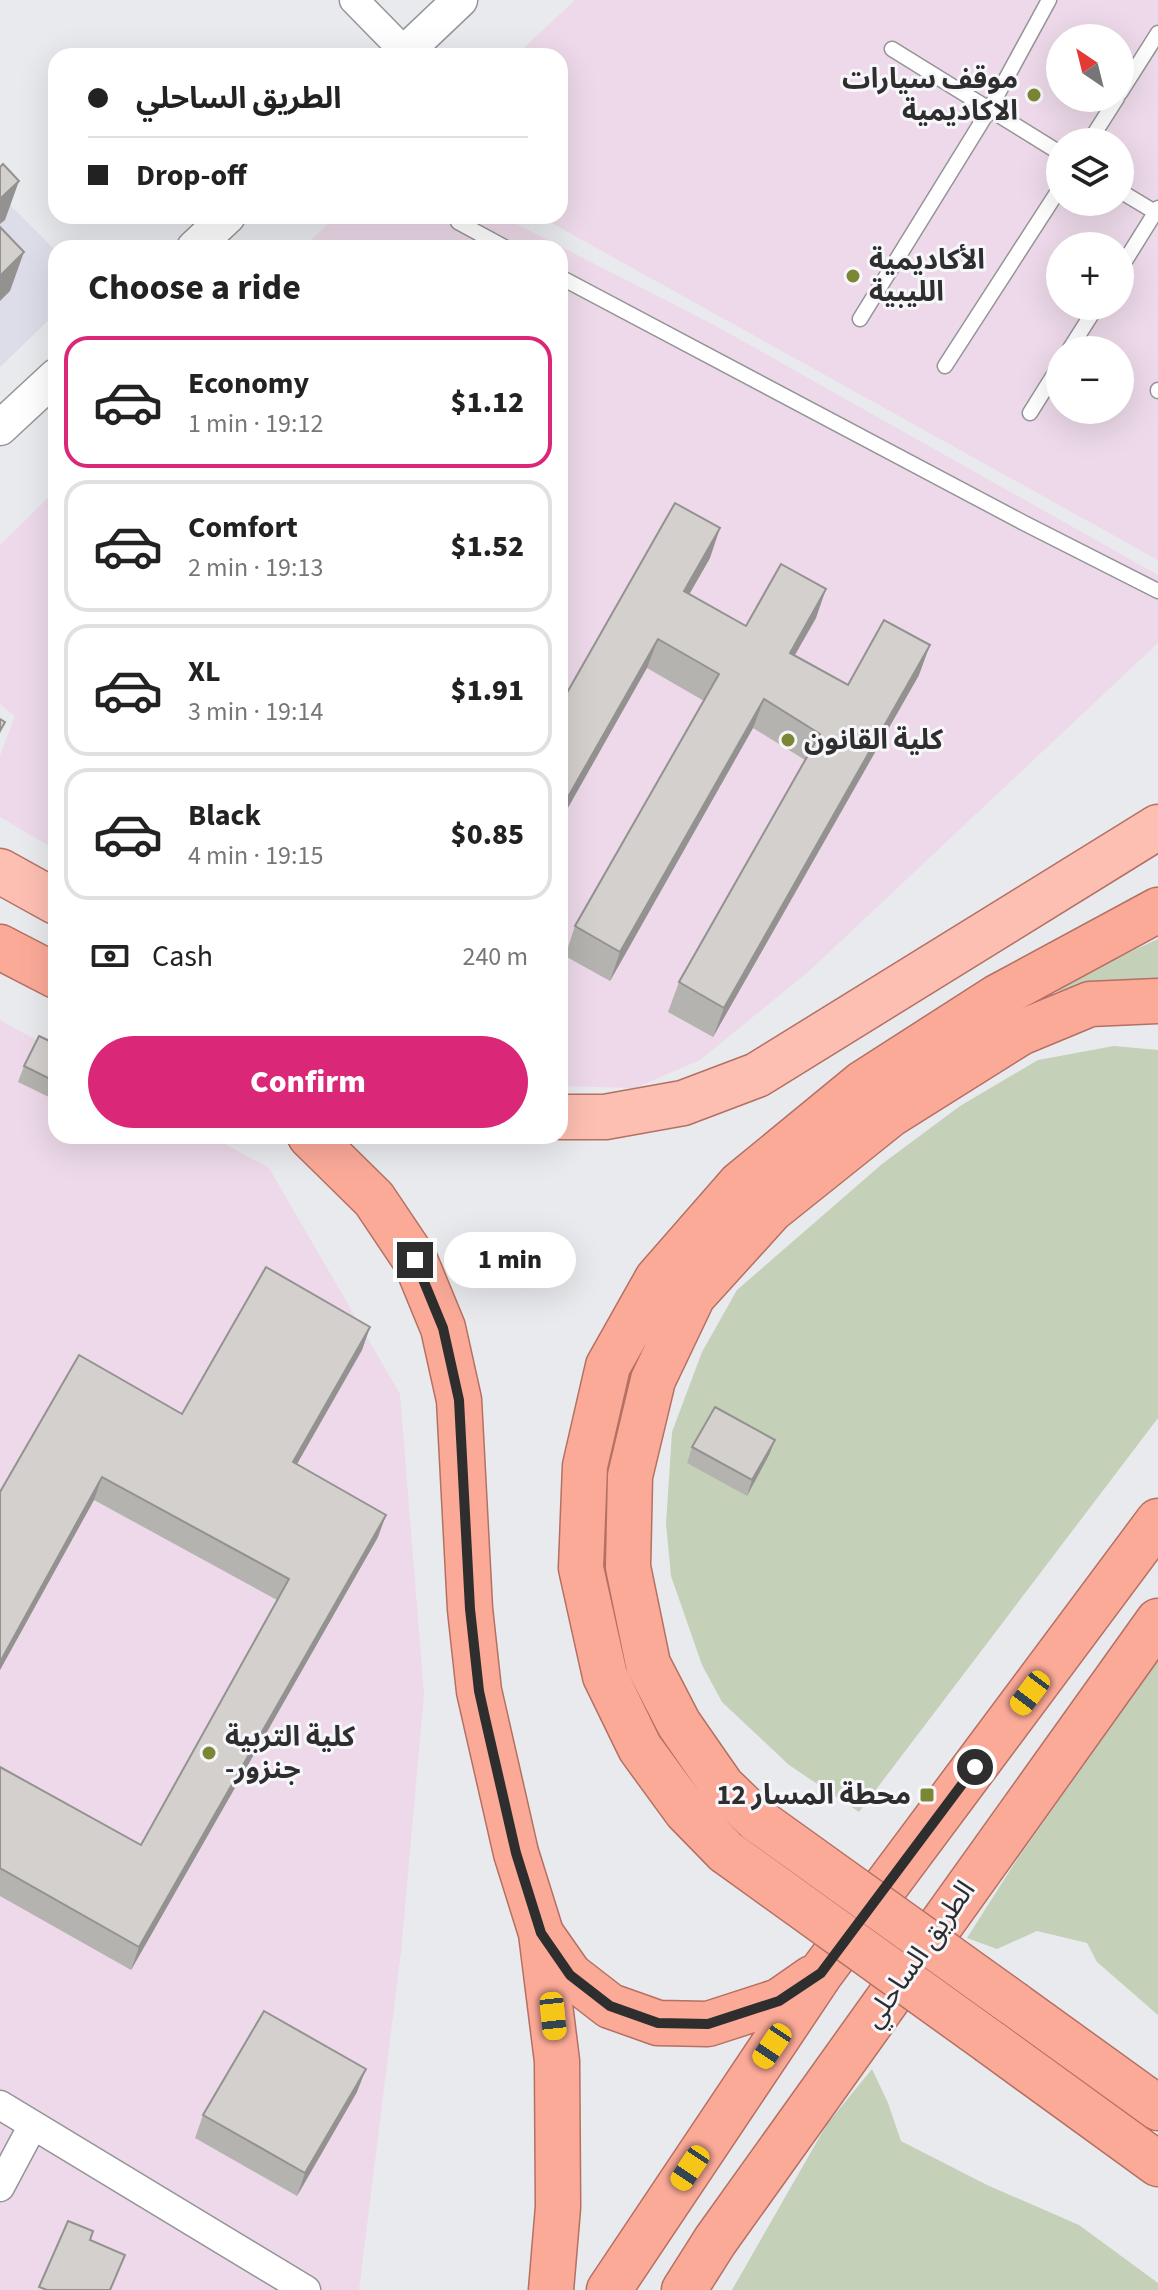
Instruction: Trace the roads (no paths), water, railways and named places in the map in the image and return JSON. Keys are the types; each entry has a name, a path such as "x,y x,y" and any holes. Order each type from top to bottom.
{"highway":[{"path":"1157,2163 726,1852 686,1811 640,1748 605,1676 581,1568 585,1466 608,1366 657,1279 740,1184 863,1083 997,997 1158,910"},
{"path":"0,947 48,972"},
{"path":"1158,1001 1090,1004 1020,1033 891,1114 771,1210 693,1296 653,1380 630,1476 628,1567 648,1664 679,1724 722,1786 756,1819 1158,2108"},
{"path":"318,1144 374,1199 415,1260 443,1328 459,1400 470,1609 479,1691 516,1853 541,1933 557,2061 558,2207 551,2290"},
{"path":"609,2290 821,1973 1158,1521"},
{"name":"الطريق الساحلي","path":"684,2290 715,2241 1158,1621"},
{"path":"541,1933 570,1975 610,2006 658,2023 708,2024 779,2001 821,1973"},
{"path":"699,2290 715,2241"}],"main road":[{"path":"568,1117 605,1117 683,1103 757,1075 1158,827"},
{"path":"0,871 48,898"}],"street":[{"path":"354,0 398,48"},
{"path":"409,48 460,0"},
{"path":"202,240 220,224"},
{"path":"0,428 48,383"},
{"path":"0,2105 306,2290"},
{"path":"0,2187 33,2125"}],"lane":[{"path":"860,319 989,110 1049,0"},
{"path":"1134,71 1158,33"},
{"path":"892,49 1046,145"},
{"path":"1134,198 1157,210 1134,247"},
{"path":"945,366 1046,210"},
{"path":"462,224 491,240"},
{"path":"568,281 1158,591"},
{"path":"1030,413 1046,387"}],"place":[{"name":"موقف سيارات الاكاديمية","path":"1034,95"},
{"name":"الأكاديمية الليبية","path":"853,276"},
{"name":"كلية القانون","path":"788,740"},
{"name":"كلية التربية -جنزور","path":"209,1753"},
{"name":"محطة المسار 12","path":"927,1795"}]}
